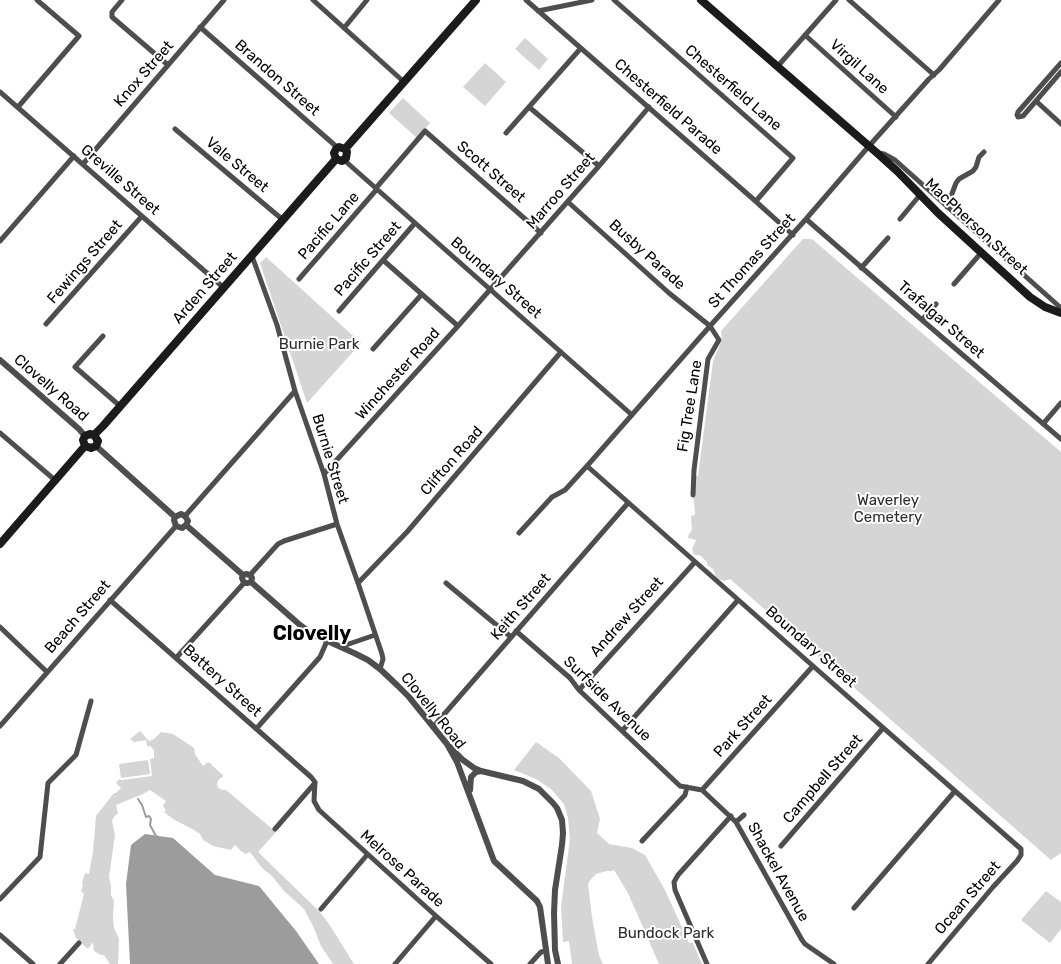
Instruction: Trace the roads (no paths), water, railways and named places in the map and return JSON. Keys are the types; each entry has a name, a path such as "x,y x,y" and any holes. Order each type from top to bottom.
{"main road":[{"path":"341,148 347,154 346,158 340,160 334,153 404,82 476,0"},
{"name":"MacPherson Street","path":"701,0 877,153 938,213 1037,302 1044,307 1061,313"},
{"name":"Arden Street","path":"94,435 283,220 340,160"},
{"path":"94,435 97,439 96,446 91,448 85,446 83,442 86,436 94,435"},
{"path":"0,544 85,446"}],"street":[{"path":"18,107 79,36 37,0"},
{"path":"122,0 112,12 112,17 168,65"},
{"name":"Knox Street","path":"83,164 224,0"},
{"path":"312,0 404,82"},
{"path":"344,28 367,0"},
{"name":"Chesterfield Parade","path":"526,0 793,234"},
{"path":"538,11 592,0"},
{"name":"Chesterfield Lane","path":"614,0 793,158 756,201"},
{"path":"777,67 836,0"},
{"path":"849,0 934,75"},
{"name":"St Thomas Street","path":"519,533 552,497 565,490 587,466 1000,0"},
{"name":"Brandon Street","path":"200,27 341,148"},
{"name":"Virgil Lane","path":"805,36 896,117"},
{"path":"506,133 581,48"},
{"path":"1061,63 1018,112 1018,117 1023,116 1061,72"},
{"name":"Greville Street","path":"0,92 224,288"},
{"path":"1036,101 1061,124"},
{"path":"529,107 599,166"},
{"name":"Marroo Street","path":"491,290 649,107"},
{"name":"Vale Street","path":"175,129 283,220"},
{"name":"Pacific Lane","path":"299,279 426,131"},
{"name":"Scott Street","path":"426,131 540,233"},
{"path":"948,207 956,183 959,179 973,171 979,157 984,152"},
{"name":"MacPherson Street","path":"877,153 884,154 895,160 1061,308"},
{"path":"0,242 74,156"},
{"name":"Boundary Street","path":"340,160 377,189 632,415"},
{"path":"900,219 920,195"},
{"name":"Busby Parade","path":"568,202 669,293 710,326"},
{"name":"Fewings Street","path":"46,324 142,216"},
{"name":"Trafalgar Street","path":"806,219 1061,439"},
{"name":"Pacific Street","path":"339,311 416,224"},
{"path":"861,268 888,238"},
{"path":"954,284 982,253"},
{"name":"Burnie Street","path":"252,256 277,325 295,390 324,474 337,524 383,659 380,669"},
{"path":"383,260 458,326"},
{"name":"Winchester Road","path":"324,474 491,290"},
{"path":"373,349 422,294"},
{"path":"922,320 936,304"},
{"name":"Fig Tree Lane","path":"693,495 694,470 708,359 719,340 710,326"},
{"path":"103,336 75,367 120,406"},
{"name":"Clifton Road","path":"358,583 407,532 561,352"},
{"name":"Clovelly Road","path":"0,360 86,436"},
{"path":"185,516 295,390"},
{"path":"1043,424 1061,402"},
{"path":"0,433 56,481"},
{"path":"96,446 176,516"},
{"name":"Boundary Street","path":"587,466 1019,846"},
{"name":"Keith Street","path":"433,727 628,503"},
{"path":"176,516 179,514 185,516"},
{"path":"176,516 174,520 176,526 182,528 186,525 187,519 185,516"},
{"path":"176,658 278,544 337,524"},
{"name":"Clovelly Road","path":"186,525 300,626 312,634 368,660 380,669 398,686 433,727 447,744 457,762 494,861 540,907 548,964"},
{"name":"Beach Street","path":"0,726 176,526"},
{"name":"Andrew Street","path":"579,690 695,562"},
{"path":"446,583 511,637"},
{"name":"Battery Street","path":"110,600 311,776 315,782"},
{"path":"622,731 738,600"},
{"path":"0,627 48,672"},
{"name":"Surfside Avenue","path":"516,631 570,678 579,690 680,786 687,788"},
{"path":"340,647 375,635"},
{"path":"256,729 320,657 327,641"},
{"name":"Park Street","path":"702,790 813,666"},
{"path":"0,900 40,857 48,782 76,755 91,702"},
{"name":"Campbell Street","path":"781,846 883,728"},
{"path":"447,744 468,764 481,771 523,781 544,793 553,803 560,816 563,833 555,890 554,913 555,950 558,964"},
{"path":"470,793 471,777 476,772 481,771"},
{"path":"275,829 315,782"},
{"name":"Melrose Parade","path":"315,782 314,801 316,806 367,855 491,964"},
{"path":"642,841 685,795 687,788 702,790"},
{"name":"Shackel Avenue","path":"702,790 736,822 805,944 834,964"},
{"path":"854,908 955,791"},
{"path":"736,822 744,815"},
{"path":"707,964 675,890 674,882 678,875 731,816"},
{"name":"Ocean Street","path":"928,964 1020,856 1022,852 1019,846"},
{"path":"320,909 367,855"},
{"path":"395,964 436,916"},
{"path":"0,936 33,964"},
{"path":"60,964 79,944"},
{"path":"530,964 541,952 555,950"}],"waterway":[{"path":"138,799 146,817 149,816 151,819 150,825 156,836"}],"district":[{"name":"Clovelly","path":"312,634"}],"park label":[{"name":"Burnie Park","path":"319,345"},
{"name":"Waverley Cemetery","path":"888,510"},
{"name":"Bundock Park","path":"666,934"}]}
